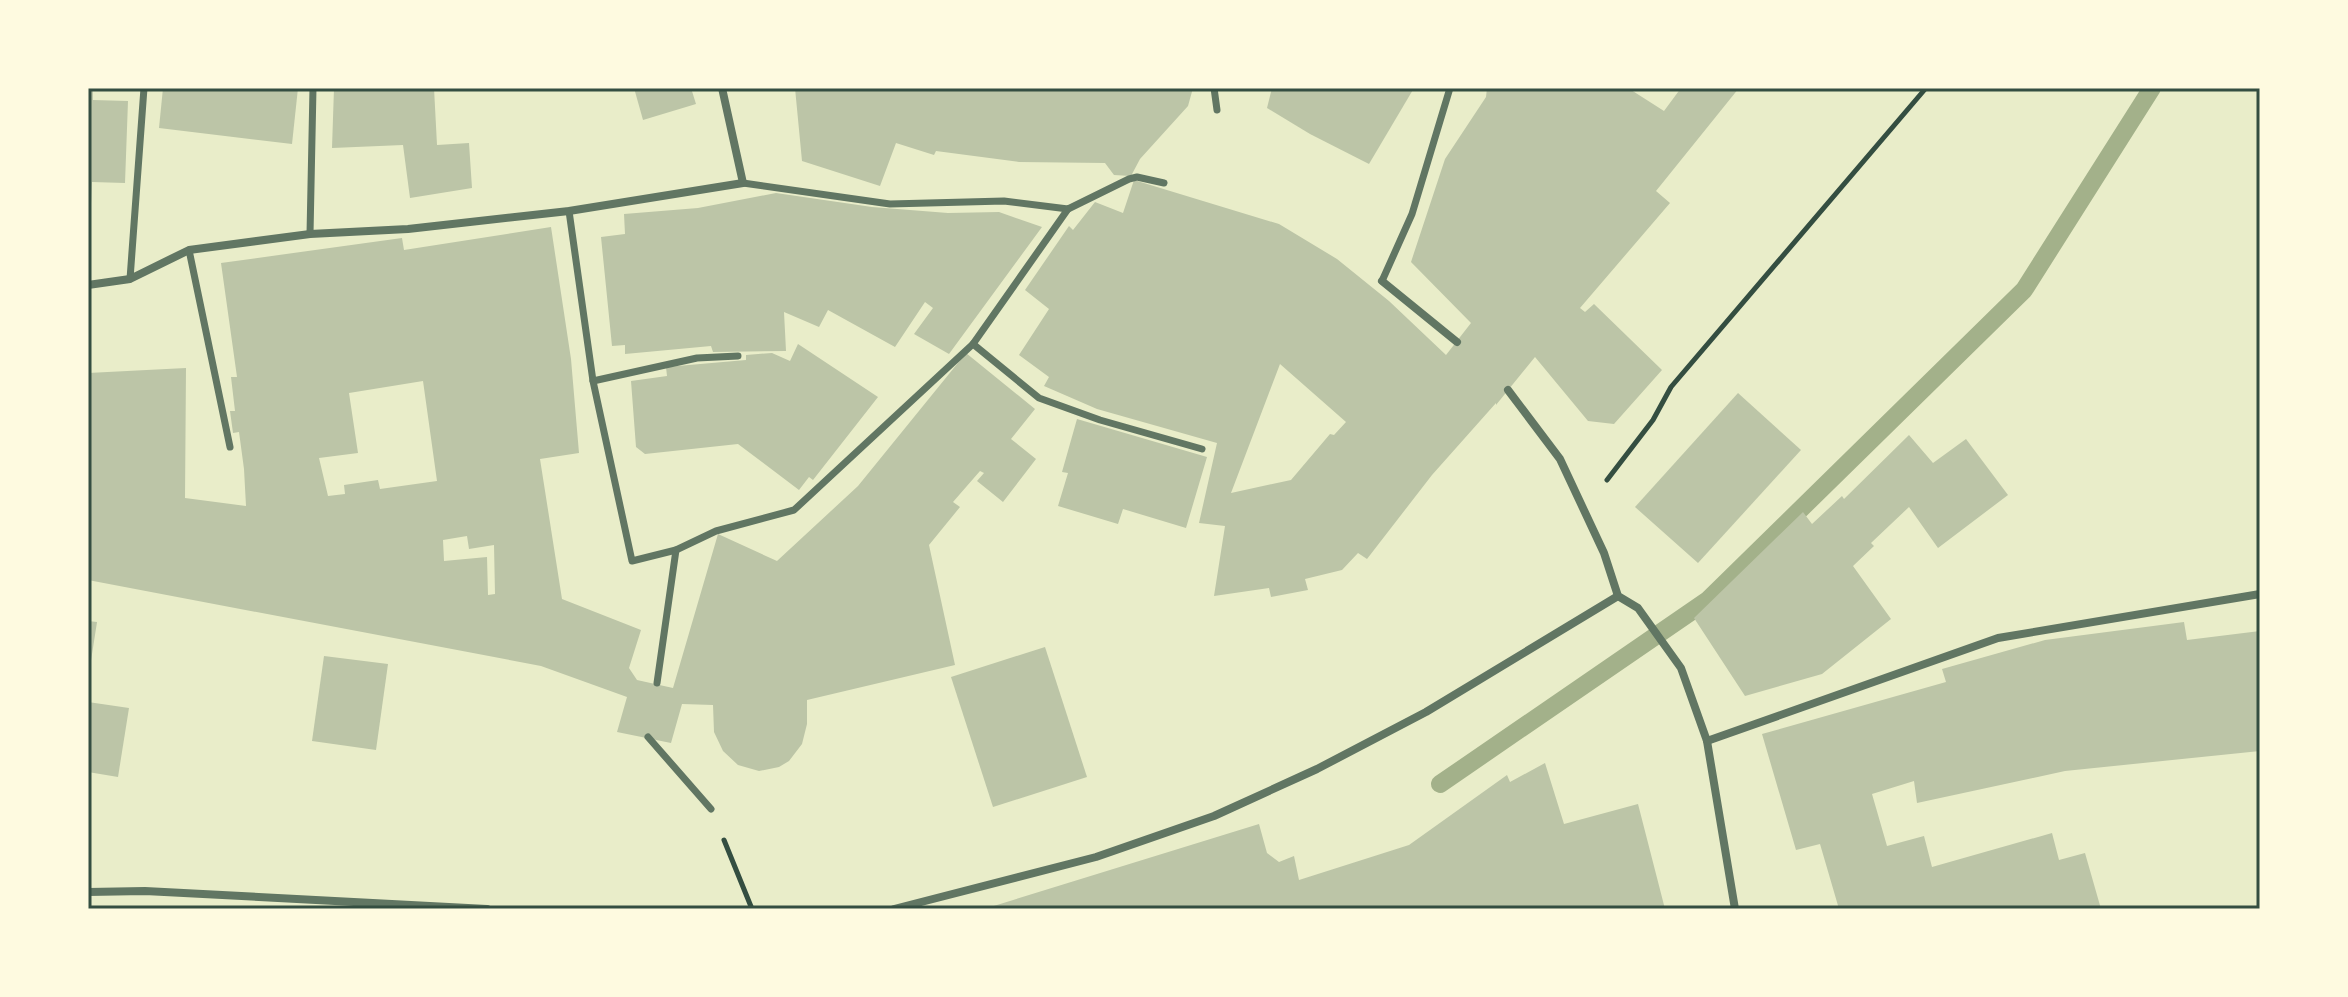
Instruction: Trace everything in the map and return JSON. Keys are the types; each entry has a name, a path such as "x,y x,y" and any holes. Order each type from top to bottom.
{"street":[{"path":"130,279 144,88"},
{"path":"310,234 313,88"},
{"path":"722,88 743,183"},
{"path":"1214,88 1217,110"},
{"path":"1450,88 1412,214 1382,281 1457,342"},
{"path":"569,211 593,381 632,561 676,550 716,531 794,510 973,344 1068,209 1129,179 1137,177 1164,183"},
{"path":"88,285 130,279 189,250 310,234 408,229 569,211 743,183 890,204 1004,201 1068,209"},
{"path":"189,250 230,447"},
{"path":"973,344 1039,398 1100,420 1202,449"},
{"path":"593,381 697,358 738,356"},
{"path":"1508,390 1560,459 1604,553 1618,596 1638,608 1681,668 1707,741 1735,909"},
{"path":"657,683 676,550"},
{"path":"1707,741 1998,638 2260,594"},
{"path":"894,909 1096,857 1214,816 1317,769 1426,712 1618,596"},
{"path":"648,737 711,809"},
{"path":"88,892 145,891 487,909"}],"path":[{"path":"1585,510 1653,420 1671,387 1926,88"},
{"path":"711,809 752,909"}],"building":[{"path":"88,88 93,88 93,100 128,101 125,183 92,182 91,204 88,204"},
{"path":"163,88 298,88 292,144 159,128"},
{"path":"334,88 434,88 437,145 469,143 472,188 410,198 403,145 332,148"},
{"path":"634,88 691,88 696,104 643,120"},
{"path":"795,88 1193,88 1188,106 1140,159 1131,176 1114,175 1105,163 1019,162 936,151 934,155 896,143 880,186 802,161"},
{"path":"1272,88 1414,88 1369,164 1267,108"},
{"path":"1487,88 1628,88 1664,111 1681,88 1739,88 1656,191 1670,203 1580,308 1585,312 1594,304 1662,370 1614,424 1588,421 1535,357 1432,475 1367,559 1358,553 1342,570 1305,579 1308,590 1271,597 1269,588 1214,596 1225,526 1199,523 1217,443 1097,409 1044,386 1049,377 1019,355 1049,309 1025,290 1069,226 1073,230 1095,202 1123,213 1134,180 1279,224 1337,259 1389,301 1446,355 1471,323 1411,262 1445,159 1486,97","holes":["1280,364 1346,422 1334,435 1330,434 1291,480 1231,493"]},
{"path":"776,193 872,207 948,213 999,212 1042,227 949,354 914,334 933,308 925,302 895,347 828,310 819,327 784,312 786,351 713,352 711,346 625,354 625,345 612,346 601,237 625,234 624,214 698,208"},
{"path":"551,227 571,359 579,453 540,459 562,599 641,630 629,668 637,680 673,688 718,534 777,561 858,486 966,353 1035,409 1011,439 1036,459 1003,502 977,481 984,473 980,471 953,502 960,507 929,545 955,665 807,700 807,724 802,744 789,761 779,767 759,771 738,765 723,751 714,732 713,705 682,704 671,743 617,732 627,697 541,666 88,580 88,373 186,368 185,498 246,506 239,432 233,433 230,411 235,411 231,377 237,377 221,263 402,238 404,250","holes":["423,381 437,481 380,489 378,480 344,485 345,494 328,496 319,458 358,453 349,393","467,536 469,549 494,545 495,594 488,595 487,557 444,561 443,540"]},
{"path":"798,344 878,397 813,480 809,477 799,490 738,444 645,454 636,447 631,381 667,376 666,367 746,360 746,355 772,353 790,361"},
{"path":"1738,393 1801,450 1698,563 1635,507"},
{"path":"1077,419 1207,457 1186,528 1123,509 1118,524 1058,506 1068,473 1062,472"},
{"path":"1909,435 1933,463 1966,439 2008,495 1938,548 1909,507 1871,543 1874,546 1853,566 1891,619 1822,674 1745,696 1694,618 1803,512 1812,524 1842,496 1844,499"},
{"path":"88,621 97,622 90,667 88,667"},
{"path":"2184,622 2187,640 2260,631 2260,751 2065,771 1917,803 1914,781 1872,794 1887,846 1924,836 1932,867 2052,833 2059,860 2085,853 2101,909 1839,909 1820,844 1796,850 1762,734 1946,682 1942,669 2045,640"},
{"path":"1045,647 1087,777 993,807 951,677"},
{"path":"324,656 388,664 376,750 312,741"},
{"path":"88,702 129,708 118,777 88,772"},
{"path":"1545,763 1564,824 1638,804 1665,909 984,909 1259,824 1267,853 1279,862 1294,856 1299,880 1409,845 1507,775 1510,782"}],"waterway":[{"path":"1440,784 1708,600 2024,290 2152,88"}]}
